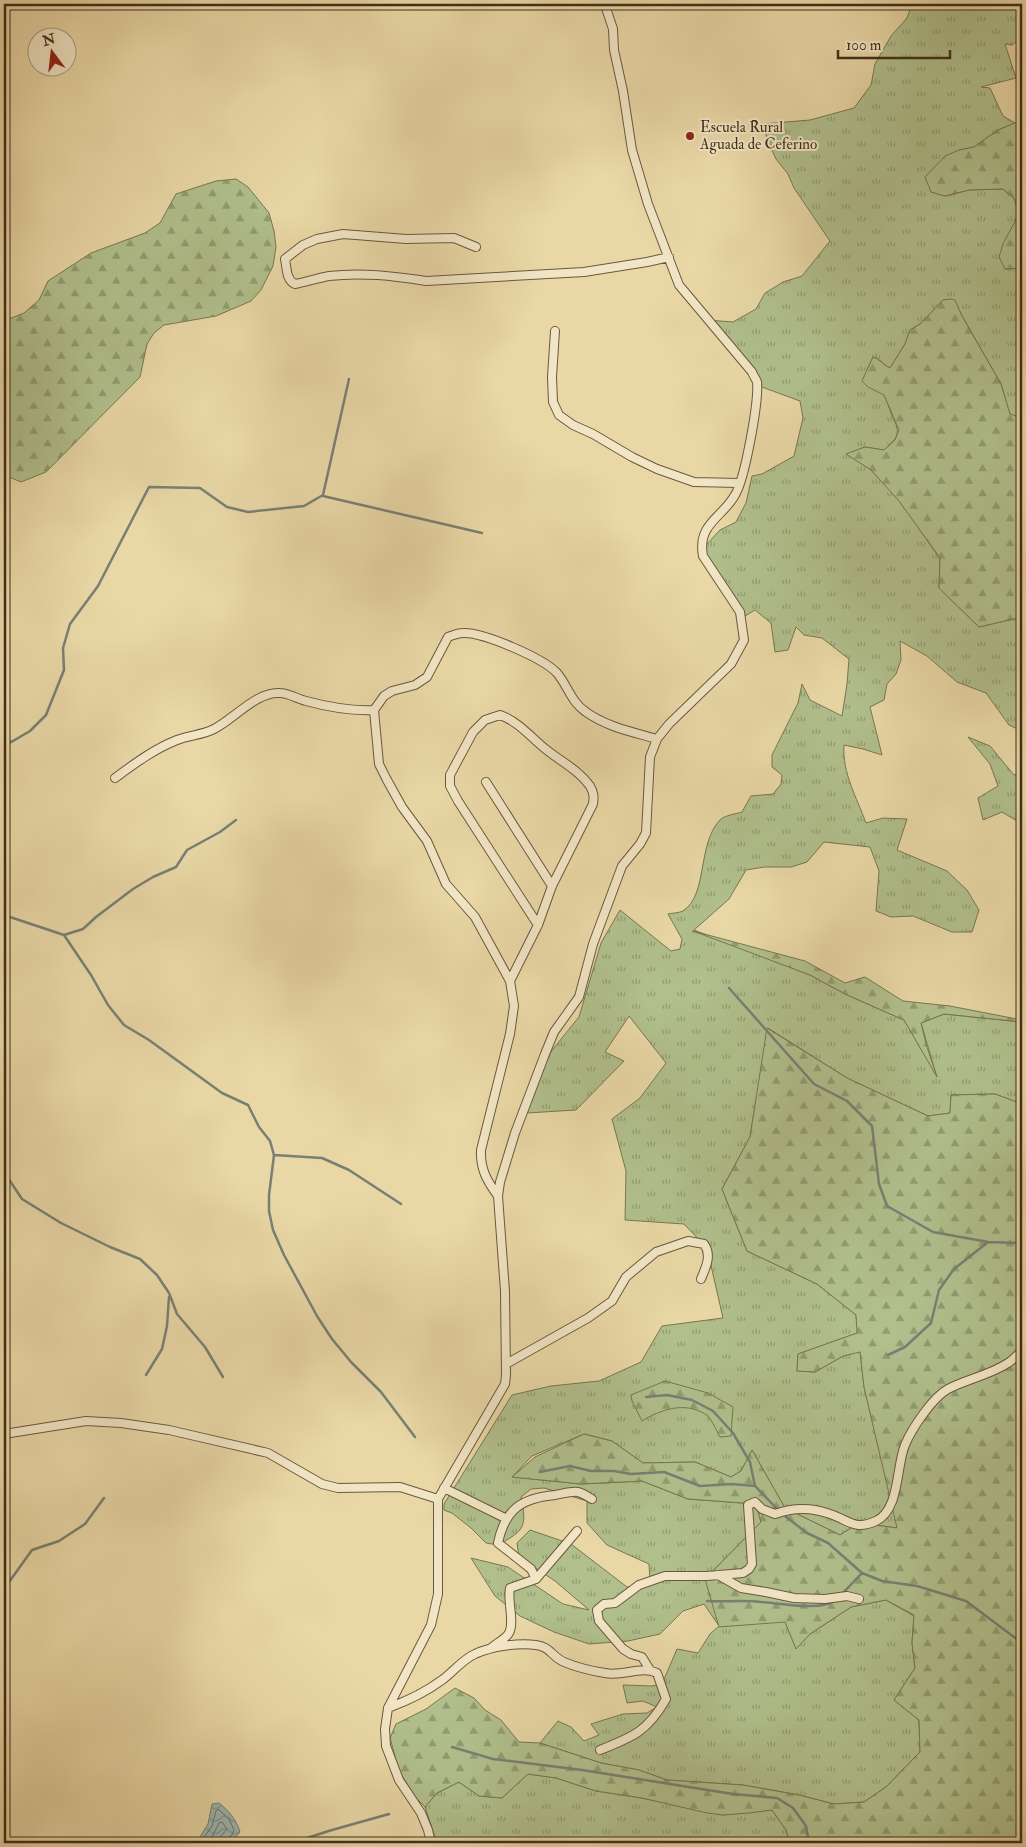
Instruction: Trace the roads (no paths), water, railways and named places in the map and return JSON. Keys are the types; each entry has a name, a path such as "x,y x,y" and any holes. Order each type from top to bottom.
{"street":[{"path":"432,1843 421,1813 400,1780 386,1746 385,1729 388,1708 431,1625 438,1594 438,1499 505,1384 505,1292 498,1196 500,1182 516,1133 554,1032 579,998 593,944 622,866 640,844 646,833 650,757 657,739 730,664 744,640 740,612 703,556 701,545 703,534 737,493 752,426 757,381 752,372 680,285 648,204 632,150 623,91 614,50 613,29 603,4"},
{"path":"476,247 454,238 406,239 343,234 317,238 303,245 285,259 288,278 295,284 337,276 372,275 426,281 584,272 669,257"},
{"path":"555,331 552,377 553,402 559,415 572,425 593,434 632,457 694,482 739,482"},
{"path":"498,1196 480,1164 481,1150 510,1034 514,1006 510,981 500,966 479,924 446,884 427,841 402,807 387,780 380,764 374,710 384,696 392,691 415,685 427,678 448,637 462,633 476,634 527,652 550,667 558,674 575,704 601,722 657,739"},
{"path":"115,778 142,758 178,739 212,731 233,718 255,700 268,694 282,693 293,698 339,708 359,711 374,710"},
{"path":"510,981 538,925 552,886 593,804 594,796 593,791 576,771 543,747 524,729 500,715 485,720 473,732 450,775 450,786 538,925"},
{"path":"486,782 552,886"},
{"path":"506,1364 588,1318 612,1301 626,1277 656,1252 688,1240 704,1244 708,1250 707,1263 701,1279"},
{"path":"650,1670 642,1657 631,1654 623,1649 599,1621 597,1610 604,1604 615,1603 639,1585 666,1576 743,1573 749,1569 752,1564 748,1505 755,1502 762,1509 775,1514 790,1508 798,1508 831,1514 850,1524 868,1524 879,1520 889,1509 904,1445 930,1403 947,1389 1007,1364 1022,1351"},
{"path":"4,1434 86,1422 122,1423 169,1430 268,1453 322,1484 338,1488 400,1486 438,1499"},
{"path":"444,1488 507,1519"},
{"path":"536,1579 531,1569 498,1543 500,1531 507,1519 521,1503 536,1497 578,1492 592,1498"},
{"path":"490,1649 509,1634 511,1624 508,1596 510,1588 536,1579 577,1531"},
{"path":"718,1575 741,1588 794,1598 825,1599 847,1596 859,1599"},
{"path":"388,1708 410,1700 441,1681 474,1654 490,1649 536,1645 550,1649 564,1662 606,1674 621,1675 650,1670 657,1673 666,1698 650,1722 633,1736 600,1750"}],"water":[{"path":"219,1803 232,1816 240,1832 236,1837 226,1842 196,1843 208,1824 212,1804"}],"waterway":[{"path":"4,745 30,731 46,715 64,670 63,648 70,624 98,586 149,487 200,488 227,507 248,512 304,506 323,495 349,379"},
{"path":"323,496 482,533"},
{"path":"64,935 83,929 133,889 153,877 176,867 187,850 220,832 236,820"},
{"path":"4,915 64,935 91,975 108,1005 124,1025 149,1040 222,1093 248,1105 259,1127 270,1141 274,1155 269,1211 273,1230 284,1255 317,1316 332,1339 351,1362 381,1392 415,1437"},
{"path":"729,988 814,1084 847,1101 872,1126 879,1184 887,1206 933,1232 988,1242 1022,1243"},
{"path":"274,1155 322,1158 349,1170 401,1204"},
{"path":"4,1172 22,1199 61,1223 110,1247 140,1259 157,1275 169,1293 177,1314 205,1347 223,1377"},
{"path":"888,1355 905,1347 931,1323 939,1290 954,1269 988,1242"},
{"path":"146,1375 162,1349 167,1326 169,1297"},
{"path":"646,1397 667,1395 692,1400 713,1411 733,1433 750,1462 755,1486"},
{"path":"540,1472 570,1466 591,1471 614,1471 631,1474 664,1472 700,1486 732,1484 755,1486 781,1513 807,1533 828,1543 862,1573 882,1581 917,1586 966,1601 1022,1643"},
{"path":"4,1589 32,1550 59,1541 85,1524 104,1498"},
{"path":"842,1594 862,1573"},
{"path":"707,1601 754,1601 810,1606 820,1606 834,1601"},
{"path":"452,1747 493,1759 582,1770 733,1794 777,1798 793,1808 806,1826 809,1843"},
{"path":"291,1843 389,1814"}],"place":[{"name":"Escuela Rural Aguada de Ceferino","path":"690,136"}]}
